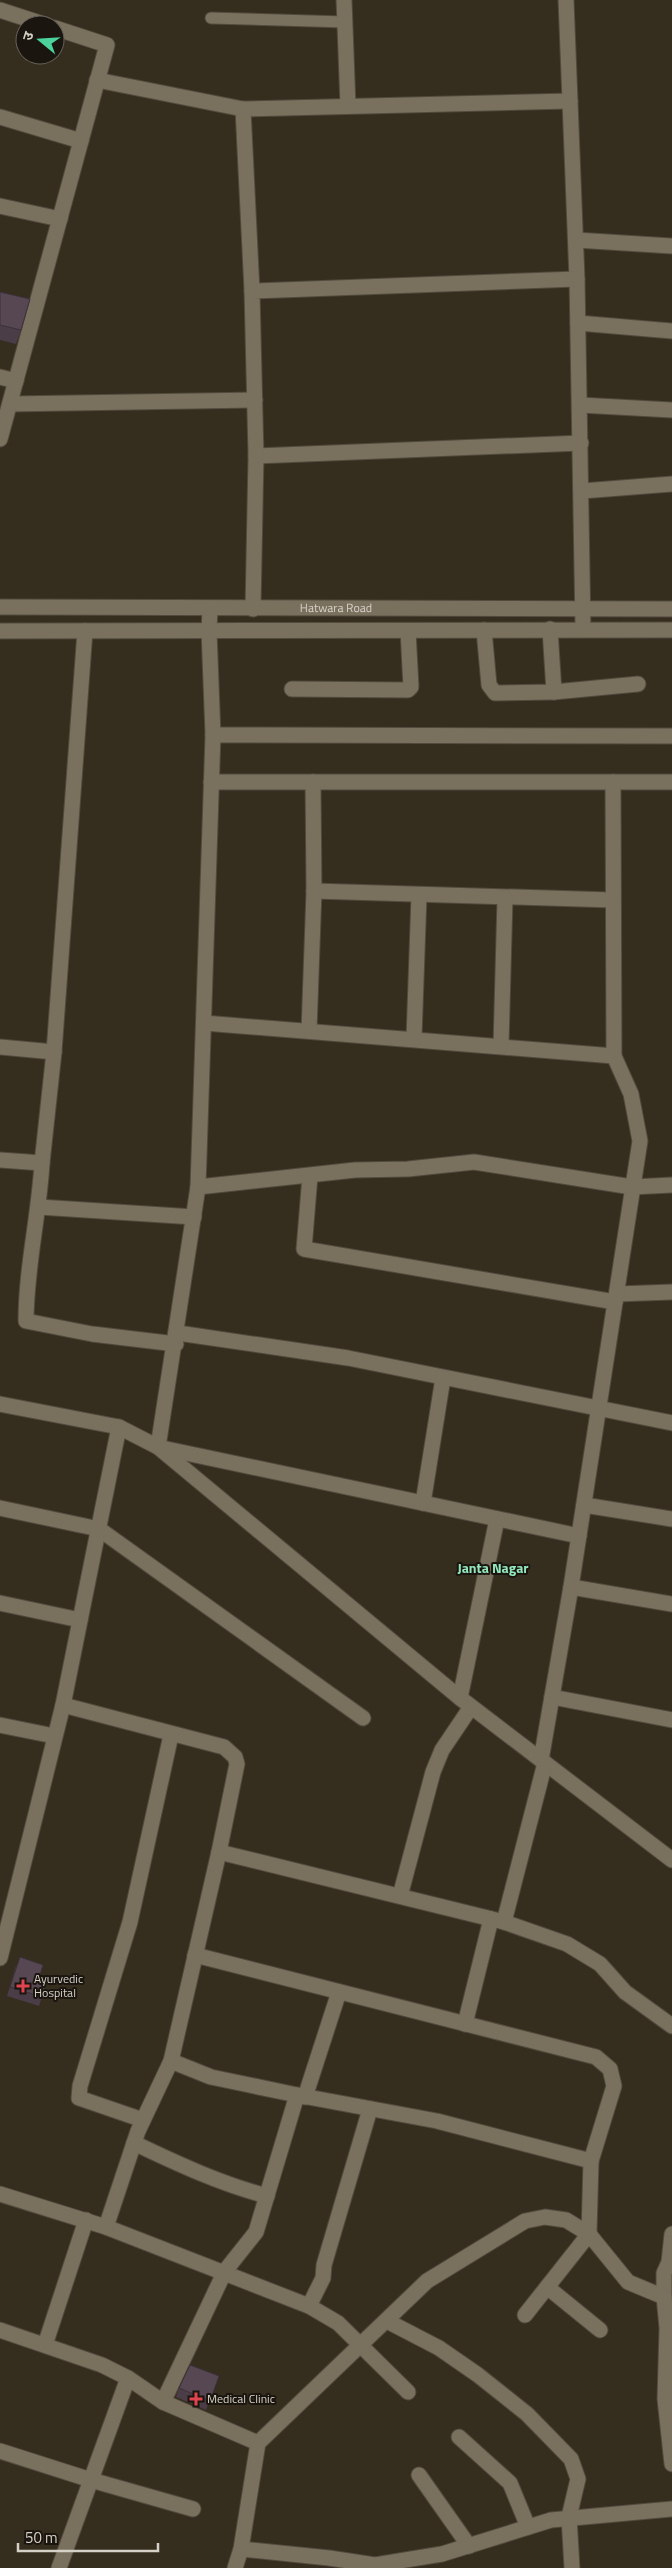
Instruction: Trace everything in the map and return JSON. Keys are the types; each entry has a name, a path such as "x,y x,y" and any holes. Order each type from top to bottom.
{"street":[{"path":"344,0 348,106"},
{"path":"566,0 576,240 583,629"},
{"path":"7,7 24,15"},
{"path":"0,439 106,45 65,31"},
{"path":"97,80 243,109 570,101"},
{"path":"243,109 255,400 256,456 253,609"},
{"path":"0,117 81,141"},
{"path":"0,206 60,219"},
{"path":"576,240 672,246"},
{"path":"252,291 577,279"},
{"path":"578,323 672,331"},
{"path":"0,377 16,381"},
{"path":"10,404 255,400"},
{"path":"580,405 672,410"},
{"path":"256,456 581,443"},
{"path":"582,491 672,484"},
{"name":"Hatwara Road","path":"0,607 672,609"},
{"path":"158,1447 177,1338 198,1188 213,735 209,630 210,608"},
{"path":"550,629 554,692"},
{"path":"484,630 489,685 492,690 500,694 554,692 638,684"},
{"path":"0,631 672,630"},
{"path":"85,631 54,1052 39,1206 26,1288 26,1321 92,1334 177,1338 348,1358 672,1424"},
{"path":"292,689 408,690 411,687 412,674 408,631"},
{"path":"213,735 672,736"},
{"path":"211,782 672,782"},
{"path":"309,1031 314,891 313,782"},
{"path":"466,2024 543,1761 600,1408 640,1141 631,1094 614,1056 613,782"},
{"path":"314,891 612,900"},
{"path":"414,1038 419,895"},
{"path":"501,1046 505,898"},
{"path":"204,1023 414,1038 614,1056"},
{"path":"0,1047 54,1052"},
{"path":"0,1160 42,1162"},
{"path":"198,1188 474,1162 632,1187 672,1186"},
{"path":"310,1176 304,1249 616,1298 672,1292"},
{"path":"39,1206 194,1217"},
{"path":"423,1503 443,1378"},
{"path":"0,1404 119,1427 158,1447 466,1702 672,1860"},
{"path":"0,1958 63,1705 119,1427"},
{"path":"158,1447 579,1536"},
{"path":"584,1505 672,1519"},
{"path":"0,1508 99,1529 363,1718"},
{"path":"400,1896 433,1772 466,1702 498,1520"},
{"path":"571,1587 672,1604"},
{"path":"0,1603 80,1620"},
{"path":"552,1697 672,1720"},
{"path":"63,1705 170,1735 224,1747 235,1757 237,1764 219,1852 171,2061 143,2120 106,2227"},
{"path":"0,1725 54,1736"},
{"path":"143,2120 79,2098 80,2086 130,1922 170,1735"},
{"path":"219,1852 497,1921 567,1944 600,1964 625,1992 672,2026"},
{"path":"195,1955 596,2058 610,2069 614,2086 591,2161 590,2234 525,2315"},
{"path":"163,2402 225,2271 256,2232 301,2096 340,1992"},
{"path":"171,2061 211,2077 436,2121 591,2161"},
{"path":"309,2306 323,2278 324,2265 370,2108"},
{"path":"134,2143 187,2168 240,2189 267,2196"},
{"path":"0,2194 106,2227 225,2271 309,2306 338,2323 408,2392"},
{"path":"235,2568 241,2549 258,2443 427,2282 525,2221 545,2217 566,2220 590,2234 628,2282 664,2297"},
{"path":"45,2345 86,2220"},
{"path":"672,2234 664,2297 667,2328 665,2399 672,2466"},
{"path":"547,2287 600,2330"},
{"path":"387,2321 439,2348 478,2375 527,2414 571,2459 578,2479 568,2517 572,2568"},
{"path":"0,2330 102,2365 128,2378 163,2402 258,2443"},
{"path":"59,2568 128,2378"},
{"path":"459,2437 510,2483 528,2527"},
{"path":"0,2451 91,2480 193,2509"},
{"path":"419,2475 469,2546"},
{"path":"241,2549 375,2565 442,2554 528,2527 568,2517 672,2509"}],"lane":[{"path":"211,18 345,22"}],"building":[{"path":"0,292 30,299 21,330 0,325"},
{"path":"20,1957 43,1965 39,1978 47,1981 42,1997 10,1987"},
{"path":"190,2365 219,2376 210,2401 179,2388"}],"place":[{"name":"Ayurvedic Hospital","path":"23,1986"},
{"name":"Medical Clinic","path":"196,2399"}],"district":[{"name":"Janta Nagar","path":"493,1568"}]}
